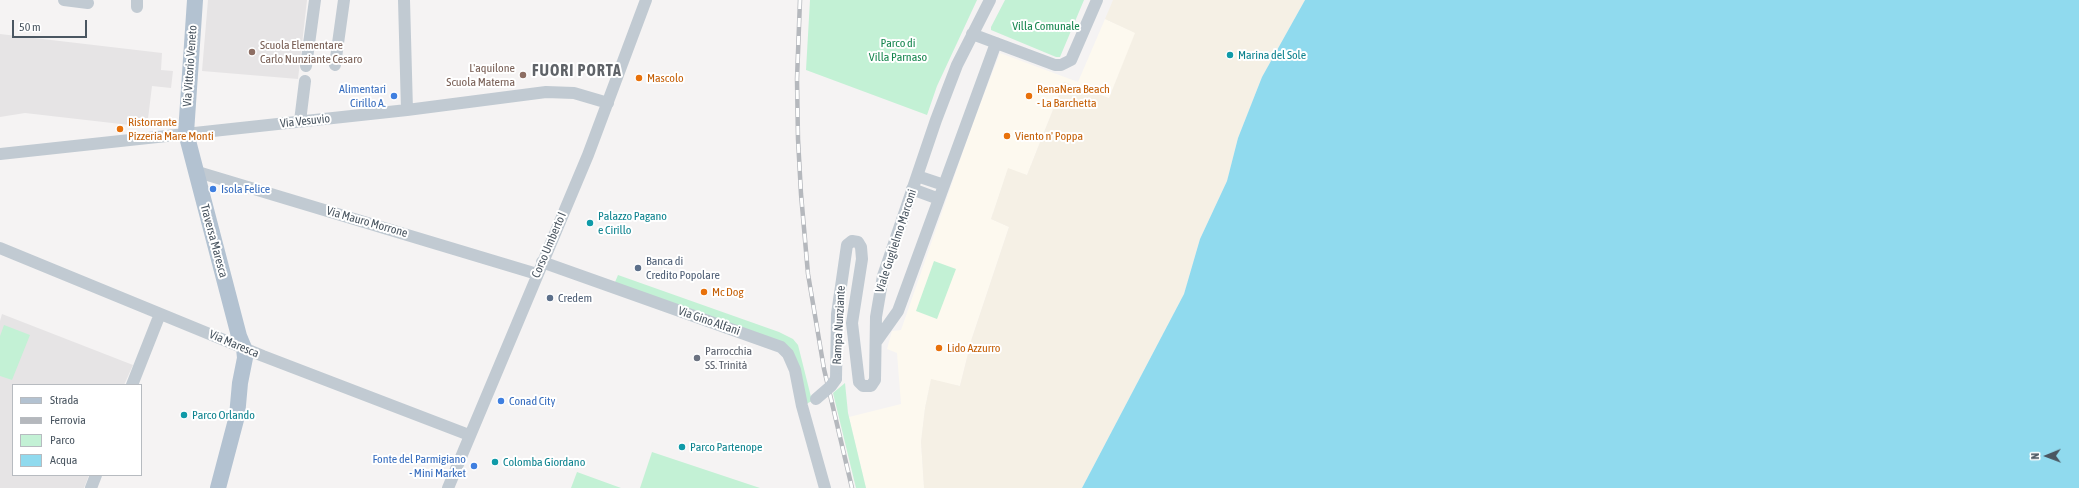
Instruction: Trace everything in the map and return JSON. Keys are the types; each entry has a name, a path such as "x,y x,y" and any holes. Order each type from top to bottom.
{"main road":[{"name":"Via Vittorio Veneto","path":"186,133 195,0"},
{"name":"Traversa Maresca","path":"186,133 239,336 244,348"},
{"path":"218,488 237,416 238,394 245,358 244,348"}],"street":[{"path":"64,0 88,3"},
{"path":"306,66 314,0"},
{"path":"335,65 344,0"},
{"path":"404,0 407,110"},
{"name":"Corso Umberto I","path":"448,488 608,103 646,0"},
{"name":"Viale Guglielmo Marconi","path":"876,342 878,296 912,189 957,65 990,0"},
{"path":"972,34 1055,65 1068,63 1071,60 1097,0"},
{"name":"Viale Guglielmo Marconi","path":"876,342 898,311 996,43"},
{"path":"300,121 305,80"},
{"name":"Via Vesuvio","path":"0,154 407,110 561,91 574,93 608,103"},
{"name":"Via Mauro Morrone","path":"196,174 201,173 538,274"},
{"path":"917,176 944,185"},
{"path":"912,189 939,199"},
{"name":"Rampa Nunziante","path":"802,406 816,398 831,386 836,379 839,301 847,245 852,241 858,242 861,247 862,259 852,323 859,382 863,386 871,386 875,380 876,342"},
{"name":"Via Maresca","path":"0,248 244,348 469,435"},
{"name":"Via Gino Alfani","path":"542,262 781,347 788,354 795,370 802,406 826,488"},
{"path":"132,384 160,314"},
{"path":"91,488 96,476"}],"shaded area":[{"name":"Scuola Elementare Carlo Nunziante Cesaro","path":"208,0 307,0 298,79 202,71"},
{"path":"1105,19 1136,33 1109,98 1064,82 1027,175 1008,169 991,219 1009,227 972,338 960,386 931,380 925,408 921,442 924,488 866,488 849,417 901,404 897,353 887,349 892,331 901,330 974,120 1000,53 1078,82"},
{"path":"0,34 162,53 161,70 173,71 171,88 152,86 147,127 25,113 0,117"},
{"path":"2,314 133,365 124,384 12,384 12,476 89,476 84,488 0,488 0,321"}],"green space":[{"name":"Parco di Villa Parnaso","path":"810,0 977,0 937,86 927,115 806,70"},
{"name":"Villa Comunale","path":"1005,0 1084,0 1060,57 1056,57 991,30 991,27"},
{"path":"934,261 956,269 937,319 916,311"},
{"path":"618,275 779,332 793,339 798,345 812,401 802,406 788,354 613,287"},
{"path":"4,325 30,335 12,380 0,376 0,336"},
{"path":"845,383 848,413 866,488 856,488 833,393"},
{"path":"652,452 760,488 640,488"},
{"path":"577,472 621,488 571,488"}],"sand":[{"path":"1113,0 1305,0 1262,77 1238,138 1227,181 1200,239 1184,294 1082,488 924,488 921,442 925,408 931,379 960,386 972,338 1009,227 991,219 1008,168 1027,175 1064,82 1109,98 1135,33 1105,19"}],"water":[{"path":"1305,0 2079,0 2079,488 1082,488 1184,294 1200,239 1227,181 1238,138 1262,77"}],"railway":[{"path":"800,0 797,79 798,139 808,274 824,369 852,488"}],"place":[{"name":"Scuola Elementare Carlo Nunziante Cesaro","path":"252,52"},
{"name":"Marina del Sole","path":"1230,55"},
{"name":"L'aquilone Scuola Materna","path":"523,75"},
{"name":"Mascolo","path":"639,78"},
{"name":"Alimentari Cirillo A.","path":"394,96"},
{"name":"RenaNera Beach - La Barchetta","path":"1029,96"},
{"name":"Ristorrante Pizzeria Mare Monti","path":"120,129"},
{"name":"Viento n' Poppa","path":"1007,136"},
{"name":"Isola Felice","path":"213,189"},
{"name":"Palazzo Pagano e Cirillo","path":"590,223"},
{"name":"Banca di Credito Popolare","path":"638,268"},
{"name":"Mc Dog","path":"704,292"},
{"name":"Credem","path":"550,298"},
{"name":"Lido Azzurro","path":"939,348"},
{"name":"Parrocchia SS. Trinità","path":"697,358"},
{"name":"Conad City","path":"501,401"},
{"name":"Parco Orlando","path":"184,415"},
{"name":"Parco Partenope","path":"682,447"},
{"name":"Colomba Giordano","path":"495,462"},
{"name":"Fonte del Parmigiano - Mini Market","path":"474,466"}],"district":[{"name":"FUORI PORTA","path":"577,71"}]}
